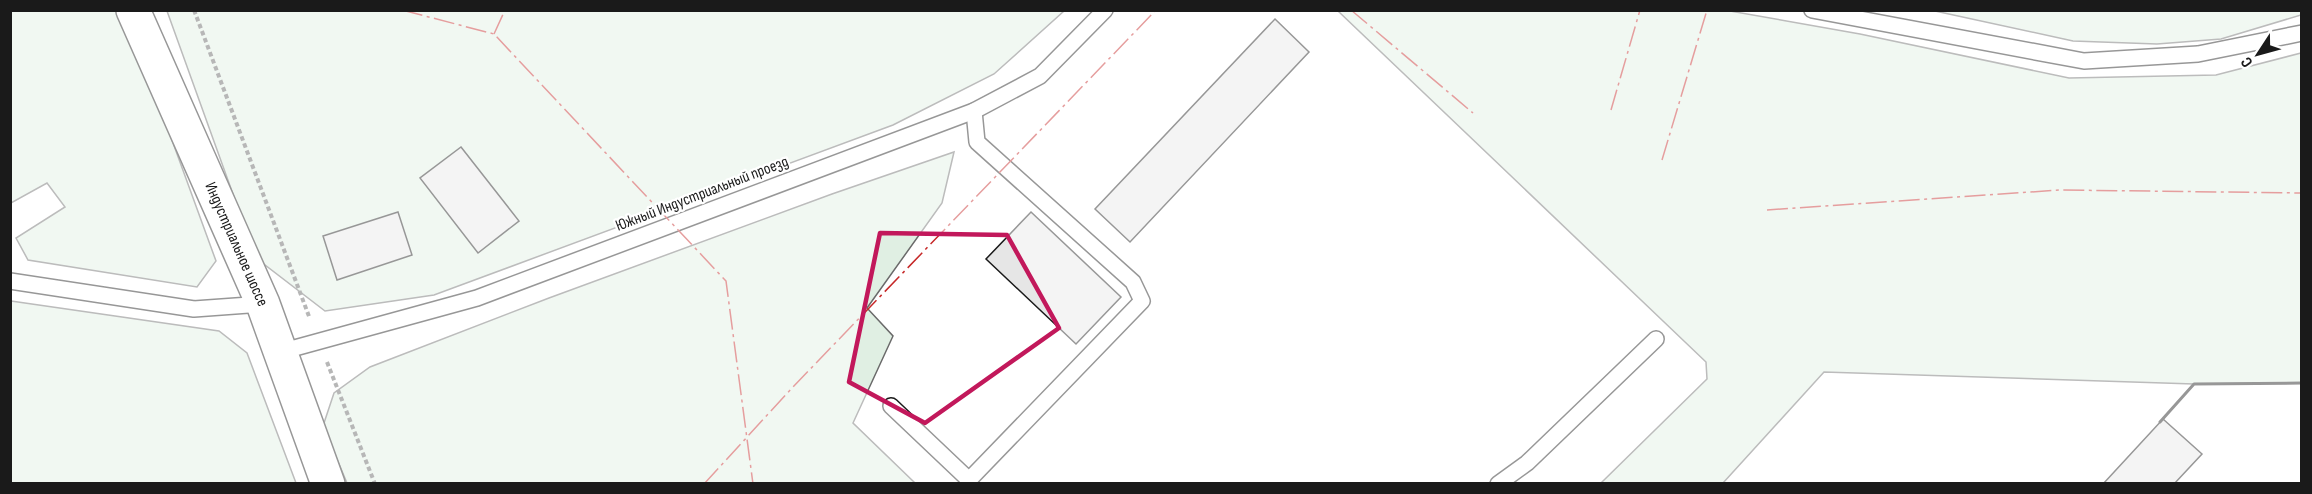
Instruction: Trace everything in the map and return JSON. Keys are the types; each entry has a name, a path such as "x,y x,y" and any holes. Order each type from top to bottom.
{"main road":[{"name":"Индустриальное шоссе","path":"133,10 263,304 328,483"}],"lane":[{"path":"1812,10 2084,61 2198,54 2301,33"},
{"name":"Южный Индустриальный проезд","path":"280,352 477,298 974,111 1040,76 1102,12"},
{"path":"891,406 969,480 1142,301 1133,282 977,142 974,111"},
{"path":"10,281 194,309 263,304"},
{"path":"1498,483 1527,463 1656,339"}],"path":[{"path":"194,10 318,341 375,483"}],"highlighted area":[{"path":"880,233 1007,235 1059,328 925,423 849,382"}],"green space":[{"path":"2301,10 2301,15 2221,39 2157,44 2073,41 1935,11"},
{"path":"11,11 125,11 216,261 197,287 28,260 16,238 65,207 47,183 11,203"},
{"path":"167,11 1064,11 994,74 893,125 434,295 325,311 256,258"},
{"path":"1338,11 1730,11 1860,34 2069,78 2216,75 2301,53 2301,383 2194,384 1824,372 1723,483 1601,483 1707,379 1706,362"},
{"path":"954,152 942,203 867,308 893,336 853,423 915,483 347,483 323,426 334,393 370,367 549,298 832,194"},
{"path":"11,301 219,331 247,353 296,483 11,483"}],"building":[{"path":"1275,19 1309,52 1130,242 1095,209"},
{"path":"461,147 519,221 478,253 420,178"},
{"path":"398,212 412,255 337,280 323,236"},
{"path":"1031,212 1121,297 1076,344 986,259"},
{"path":"2163,419 2202,454 2174,484 2103,484"}],"wall":[{"path":"2160,422 2194,384 2302,383"}],"power":[{"path":"402,10 494,34 726,281 753,484"},
{"path":"494,34 505,10"},
{"path":"704,484 792,388 1156,10"},
{"path":"1351,10 1473,113"},
{"path":"1611,110 1640,10"},
{"path":"1662,160 1707,10"},
{"path":"1767,210 2060,190 2302,193"}]}
